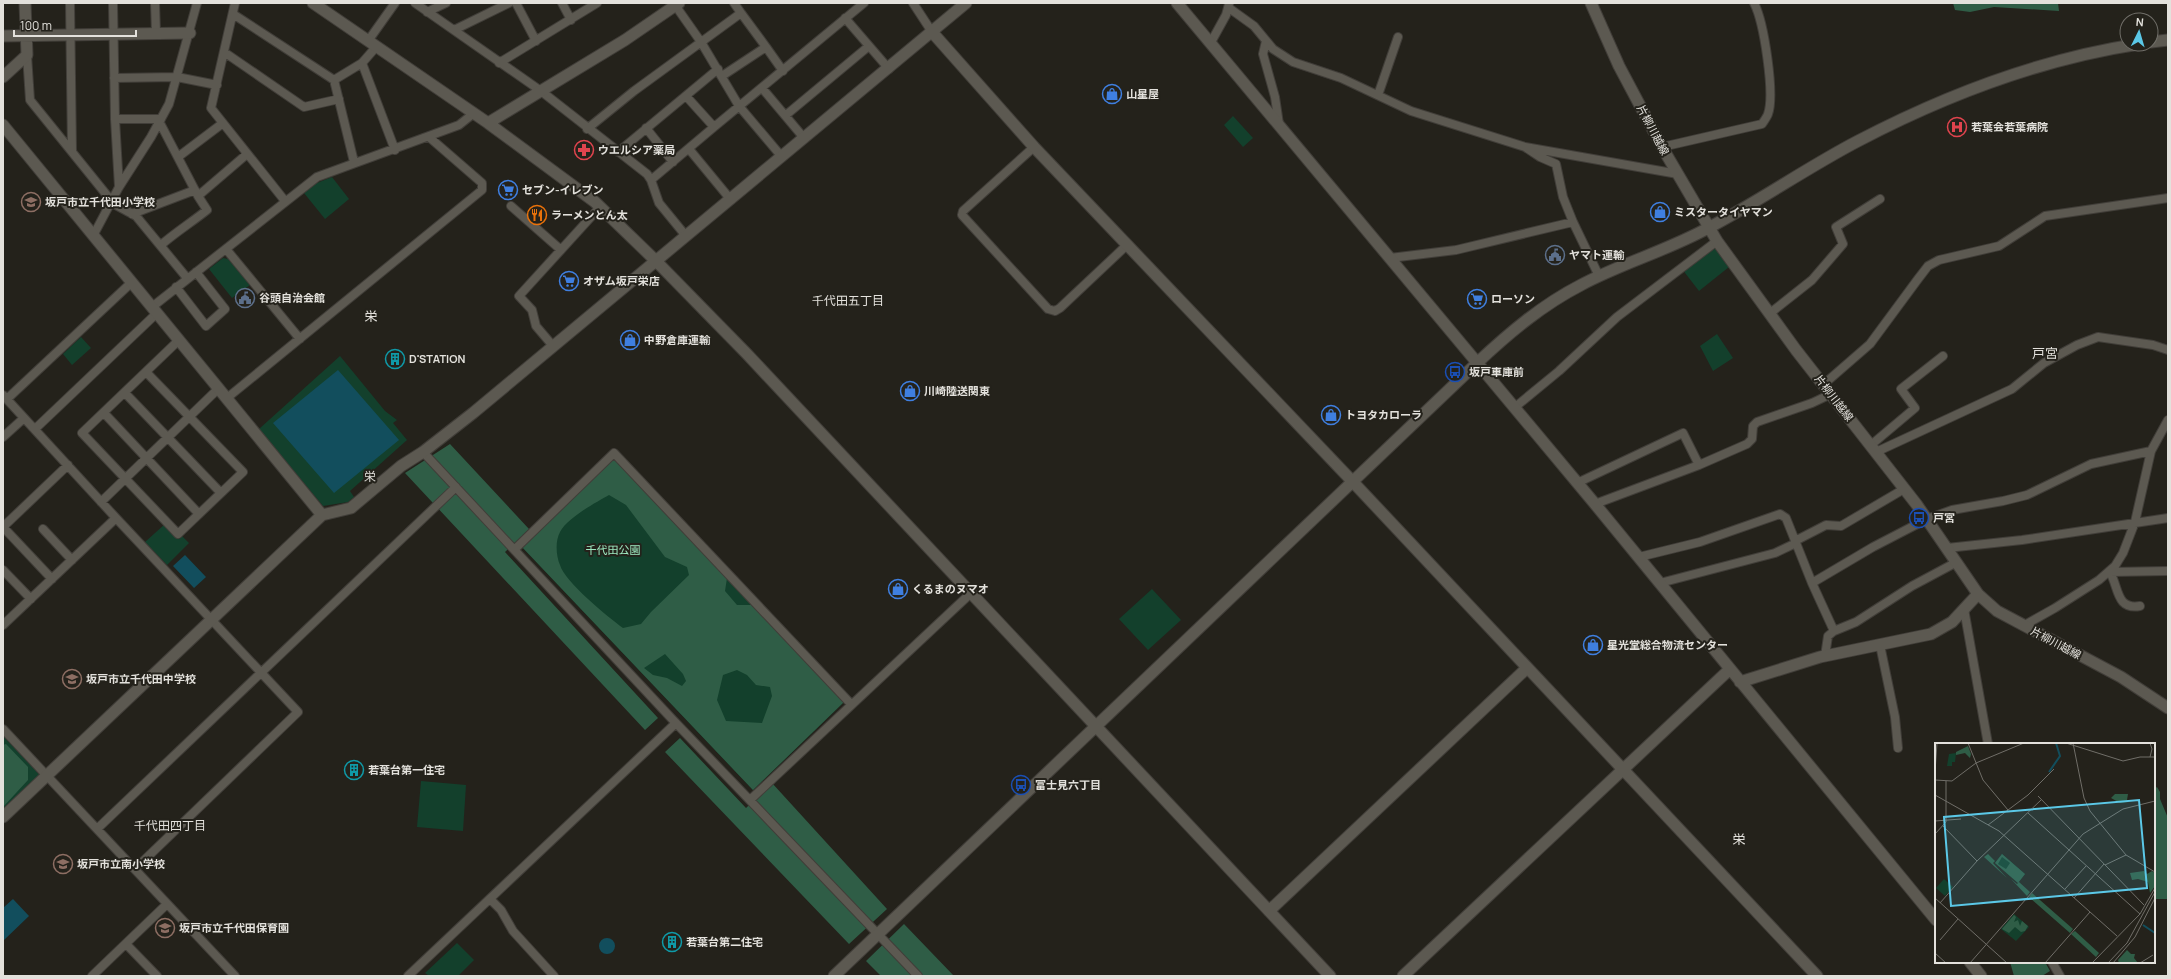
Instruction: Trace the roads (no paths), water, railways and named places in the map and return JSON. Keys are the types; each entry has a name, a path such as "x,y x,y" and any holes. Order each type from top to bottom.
{"street":[{"path":"25,3 29,98 112,201 132,214 161,245 187,278"},
{"path":"70,3 72,151"},
{"path":"113,3 115,119 119,187"},
{"path":"155,3 156,33"},
{"path":"93,236 119,187 169,104 190,33 197,3"},
{"path":"235,3 211,108 285,200"},
{"path":"313,3 534,155 600,207 656,261 747,354 1330,976"},
{"path":"334,80 362,63 395,3"},
{"path":"415,3 541,91 647,174 651,180 659,203 686,236"},
{"path":"427,12 446,3"},
{"path":"454,30 509,3"},
{"path":"516,3 536,41"},
{"path":"562,3 571,20"},
{"path":"499,63 597,3"},
{"path":"734,3 783,71"},
{"path":"651,180 783,71 844,18 864,3"},
{"path":"913,3 932,32 1034,147 1353,482 1817,976"},
{"path":"3,817 322,515 351,508 401,466 423,452 731,200 966,3"},
{"path":"1176,3 1639,557 1935,919"},
{"name":"片柳川越線","path":"1591,3 1619,66 1662,147 1717,241 1769,314 1927,519 1947,548 1955,563 1978,594 1997,611 2121,677 2168,708"},
{"path":"1662,147 1762,124 1768,113 1769,98 1765,38 1754,3"},
{"path":"488,123 625,40 677,4 702,42 740,106 782,157"},
{"path":"1210,44 1229,5 1254,26 1273,49 1293,62 1341,78 1411,111 1525,147 1678,174"},
{"path":"588,129 634,91 741,13"},
{"path":"233,14 334,80 354,162"},
{"path":"844,18 889,69"},
{"path":"3,36 190,33"},
{"path":"1378,95 1398,36"},
{"path":"1266,41 1263,54 1275,97 1279,127"},
{"path":"618,152 686,96 720,73 766,46"},
{"path":"786,115 869,46"},
{"path":"834,976 1477,363 1528,318 1564,294 1599,276 1709,228 1857,141 1917,112 1986,84 2024,71 2077,56 2119,48"},
{"path":"224,52 304,107 339,99"},
{"path":"3,77 27,55"},
{"path":"362,63 395,150"},
{"path":"114,78 177,76 217,85"},
{"path":"762,88 804,138"},
{"path":"686,96 714,127"},
{"path":"35,429 155,310 176,287 316,177 354,162 395,150 459,125 474,113"},
{"path":"115,119 160,121"},
{"path":"160,121 196,193 207,210 192,222 182,227 161,245"},
{"path":"178,158 223,123"},
{"path":"3,125 322,515"},
{"path":"646,128 673,162"},
{"path":"227,398 482,190 482,183 429,137"},
{"path":"1034,147 963,211 962,215 1045,306 1051,311 1058,310 1128,244"},
{"path":"1525,147 1540,157 1556,164 1563,197 1573,222 1599,276"},
{"path":"689,149 731,200"},
{"path":"132,214 196,193 247,154"},
{"path":"1824,384 1870,344 1928,266 1939,260 1999,246 2045,216 2168,198"},
{"path":"1769,314 1812,280 1843,244 1836,227 1880,199"},
{"path":"511,206 561,250"},
{"path":"553,346 536,326 532,310 519,296 600,207"},
{"path":"1390,258 1456,250 1573,222"},
{"path":"1514,408 1559,371 1617,317 1717,241"},
{"path":"226,249 300,339"},
{"path":"176,287 206,326 225,309 196,272"},
{"path":"132,282 5,397 101,502 298,712 135,869"},
{"path":"1874,449 2012,389 2044,363 2098,337 2153,345 2168,350"},
{"path":"146,372 243,472 178,534 82,432 104,413 125,393 146,372 179,340"},
{"path":"1874,449 1916,408 1901,389 1943,356"},
{"path":"101,502 219,388"},
{"path":"125,393 221,493"},
{"path":"1595,504 1699,465 1747,444 1752,439 1753,426 1757,422 1812,403 1831,394"},
{"path":"104,413 199,514"},
{"path":"3,437 24,418"},
{"path":"2023,626 2055,608 2110,572 2123,553 2135,522 2151,451 2168,420"},
{"path":"1577,483 1683,433 1699,465"},
{"path":"1812,583 1873,547 1927,519 1952,510 2028,495 2091,464 2151,451"},
{"path":"423,452 515,548 676,723 918,976"},
{"path":"515,548 614,453 851,704"},
{"path":"52,579 3,527 68,465"},
{"path":"97,829 456,486"},
{"path":"1660,583 1775,552 1826,525 1840,526 1904,488"},
{"path":"1639,557 1700,542 1780,514 1786,518 1812,583 1834,631"},
{"path":"5,621 31,599 116,518"},
{"path":"1947,548 2022,540 2168,518"},
{"path":"43,529 72,560"},
{"path":"1825,656 1828,636 1834,631 1856,622 1912,586 1955,563"},
{"path":"3,570 31,599"},
{"path":"2110,572 2168,571"},
{"path":"2110,572 2122,602 2128,606 2140,606"},
{"path":"750,800 971,593"},
{"path":"1740,682 1825,656 1931,634 1952,622 1978,594"},
{"path":"1964,610 1988,743"},
{"path":"1880,645 1895,717 1898,748"},
{"path":"1269,911 1527,668"},
{"path":"1403,976 1730,669"},
{"path":"408,976 676,723"},
{"path":"3,729 235,976"},
{"path":"490,899 501,910 513,931 554,976"},
{"path":"92,976 167,904"},
{"path":"126,944 157,976"},
{"path":"1971,963 1981,976"},
{"path":"2053,963 2060,976"}],"water":[{"path":"338,370 399,440 334,493 273,423"},
{"path":"185,555 206,577 194,588 173,566"},
{"path":"13,899 29,916 3,941 3,908"},
{"path":"607,938 613,940 615,946 613,952 607,954 601,952 599,946 601,940"}],"place":[{"name":"山星屋","path":"1112,94"},
{"name":"若葉会若葉病院","path":"1957,127"},
{"name":"ウエルシア薬局","path":"584,150"},
{"name":"セブン-イレブン","path":"508,190"},
{"name":"坂戸市立千代田小学校","path":"31,202"},
{"name":"ミスタータイヤマン","path":"1660,212"},
{"name":"ラーメンとん太","path":"537,215"},
{"name":"ヤマト運輸","path":"1555,255"},
{"name":"オザム坂戸栄店","path":"569,281"},
{"name":"谷頭自治会館","path":"245,298"},
{"name":"ローソン","path":"1477,299"},
{"name":"中野倉庫運輸","path":"630,340"},
{"name":"D'STATION","path":"395,359"},
{"name":"坂戸車庫前","path":"1455,372"},
{"name":"川崎陸送関東","path":"910,391"},
{"name":"トヨタカローラ","path":"1331,415"},
{"name":"戸宮","path":"1919,518"},
{"name":"くるまのヌマオ","path":"898,589"},
{"name":"星光堂総合物流センター","path":"1593,645"},
{"name":"坂戸市立千代田中学校","path":"72,679"},
{"name":"若葉台第一住宅","path":"354,770"},
{"name":"富士見六丁目","path":"1021,785"},
{"name":"坂戸市立南小学校","path":"63,864"},
{"name":"坂戸市立千代田保育園","path":"165,928"},
{"name":"若葉台第二住宅","path":"672,942"}],"district":[{"name":"千代田五丁目","path":"848,301"},
{"name":"栄","path":"371,316"},
{"name":"戸宮","path":"2045,353"},
{"name":"栄","path":"370,477"},
{"name":"千代田四丁目","path":"170,826"},
{"name":"栄","path":"1739,839"}],"park label":[{"name":"千代田公園","path":"613,550"}]}
